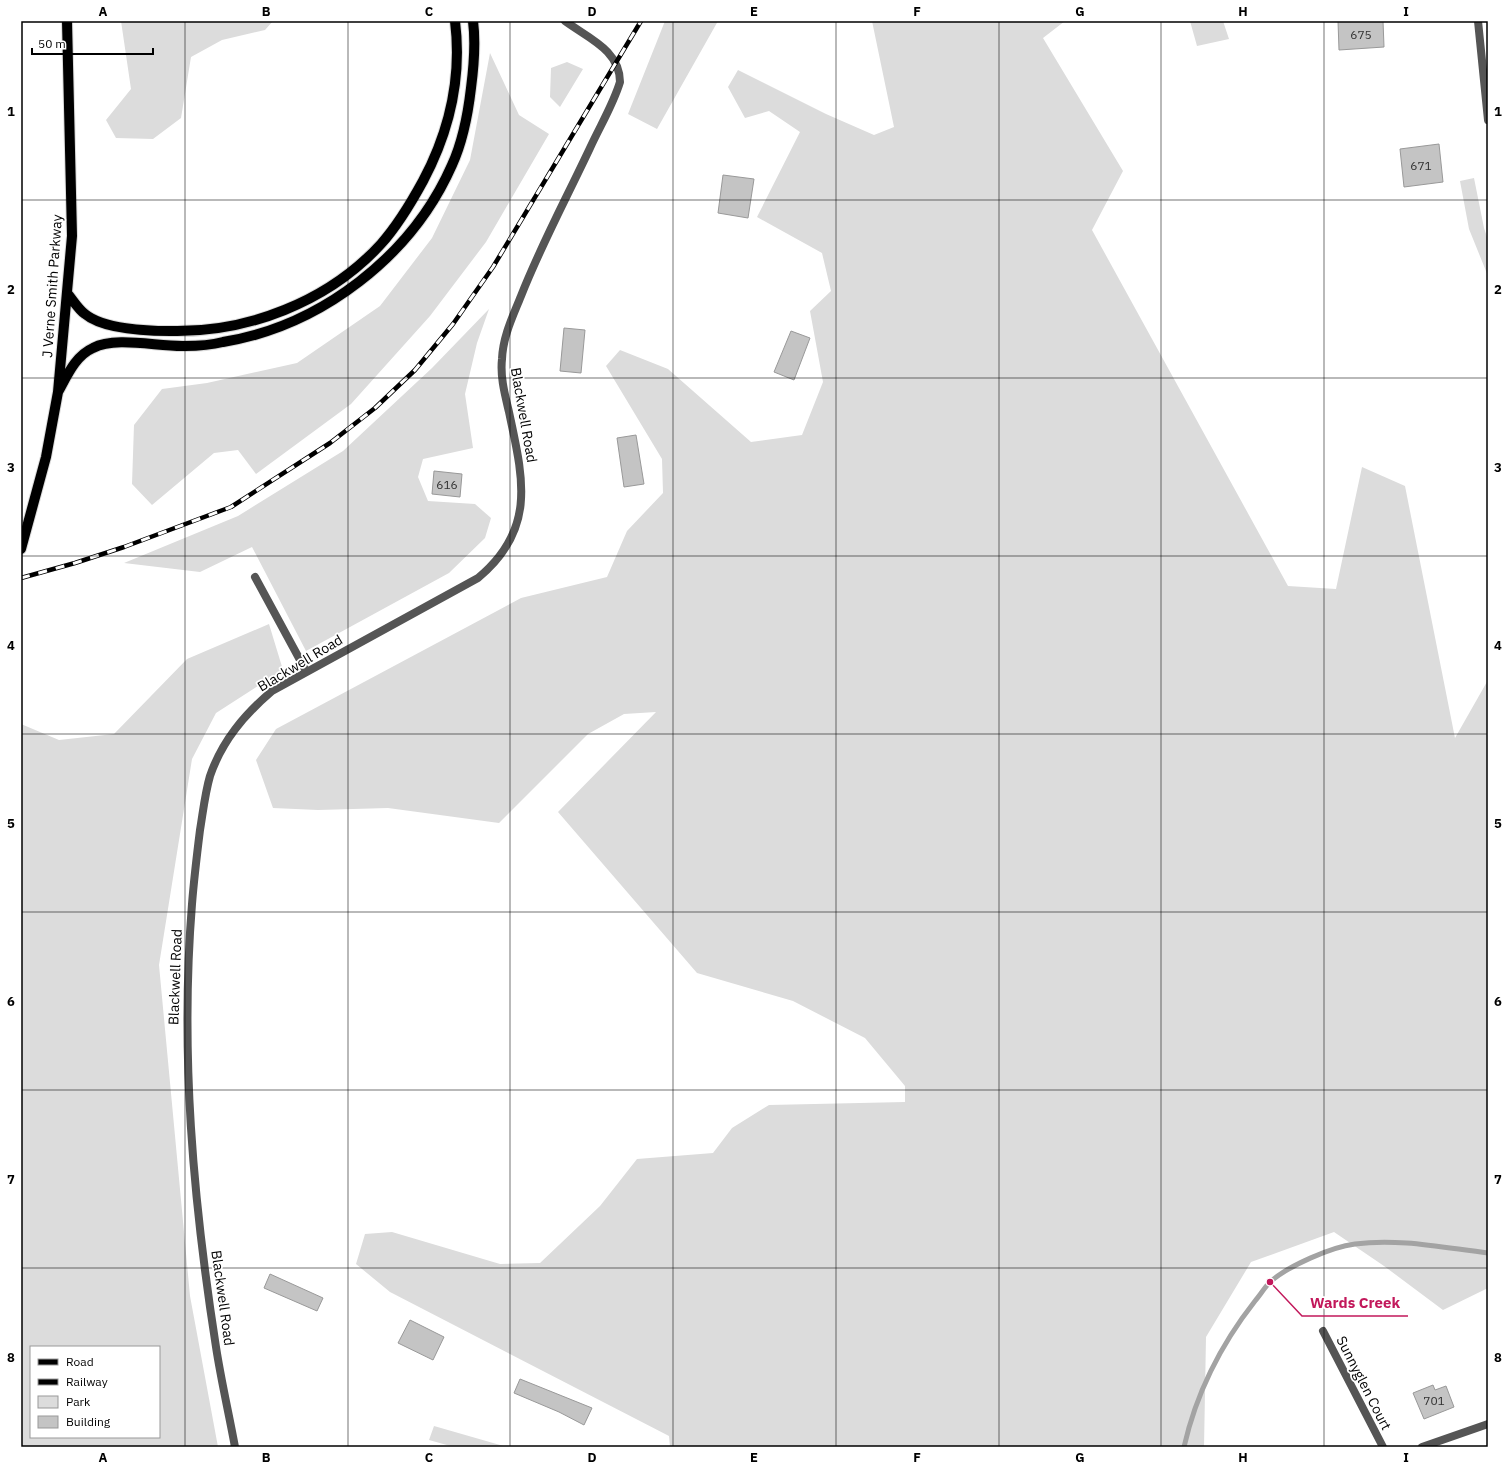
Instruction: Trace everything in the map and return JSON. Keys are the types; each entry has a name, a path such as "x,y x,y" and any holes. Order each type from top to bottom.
{"main road":[{"name":"J Verne Smith Parkway","path":"21,549 46,457 58,392 72,236 67,21"},
{"path":"67,293 85,314 101,322 129,328 192,332 226,328 261,319 308,298 333,284 358,265 380,244 395,226 415,196 433,163 448,122 454,89 457,55 455,21"},
{"path":"58,392 76,361 93,347 120,343 184,346 222,343 250,337 290,323 325,306 353,288 377,266 421,217 438,192 452,165 462,136 469,102 475,59 473,21"}],"street":[{"name":"Blackwell Road","path":"235,1447 216,1348 200,1224 188,1099 187,984 194,876 204,803 210,776 220,752 234,729 252,708 272,691 478,578 491,567 502,554 511,539 518,521 522,484 520,466 502,375 504,343 531,272 620,82 620,72 612,54 565,21"},
{"path":"1478,21 1488,120"},
{"path":"255,577 306,671"},
{"name":"Sunnyglen Court","path":"1323,1331 1383,1447"},
{"path":"1422,1447 1488,1424"}],"green space":[{"path":"121,21 273,21 265,30 222,40 191,57 181,118 153,139 116,138 106,120 131,89"},
{"path":"665,21 718,21 657,129 628,114"},
{"path":"872,21 1065,21 1043,38 1123,171 1092,230 1288,586 1336,589 1362,467 1405,486 1455,738 1488,680 1488,1288 1443,1310 1384,1266 1334,1232 1251,1262 1206,1337 1204,1447 670,1447 669,1436 390,1292 356,1264 365,1234 392,1232 500,1264 540,1263 600,1206 637,1159 713,1153 732,1128 769,1105 905,1102 905,1086 865,1038 793,1001 697,973 558,812 656,712 624,714 588,734 499,823 388,808 318,810 273,808 256,760 276,729 521,598 607,577 627,531 663,493 662,459 606,366 620,350 668,369 751,442 802,435 823,382 810,311 831,291 822,253 757,217 800,132 769,111 745,118 728,87 738,70 826,114 874,135 894,127"},
{"path":"1190,21 1223,21 1229,39 1197,46"},
{"path":"490,53 519,115 549,134 486,242 430,316 351,404 256,474 238,450 214,453 152,505 132,484 134,425 162,389 207,383 297,363 380,306 432,238 470,160"},
{"path":"567,62 583,69 560,107 550,97 551,68"},
{"path":"1474,178 1484,228 1488,240 1488,276 1469,229 1460,181"},
{"path":"489,309 477,343 465,394 473,448 423,459 418,477 428,501 475,504 491,518 485,538 449,573 306,651 252,547 200,572 124,563 238,516 343,451 432,368"},
{"path":"269,624 283,670 216,713 192,759 159,965 190,1296 218,1447 21,1447 21,724 59,740 114,734 187,659"},
{"path":"434,1426 507,1447 454,1447 429,1440"}],"building":[{"path":"1338,21 1383,21 1384,47 1339,50"},
{"path":"1439,144 1443,182 1404,187 1400,149"},
{"path":"723,175 754,179 748,218 718,213"},
{"path":"564,328 585,330 581,373 560,371"},
{"path":"791,331 810,338 794,380 774,372"},
{"path":"636,435 644,484 624,487 617,438"},
{"path":"434,471 462,474 460,497 432,494"},
{"path":"270,1274 323,1298 317,1311 264,1288"},
{"path":"410,1320 444,1337 433,1360 398,1343"},
{"path":"520,1379 592,1408 584,1425 559,1412 514,1393"},
{"path":"1433,1385 1435,1390 1446,1386 1454,1407 1424,1419 1413,1393"}],"waterway":[{"path":"1184,1447 1189,1427 1203,1389 1221,1352 1243,1317 1268,1284 1278,1276 1298,1264 1322,1253 1345,1246 1372,1242 1439,1246 1488,1253"}],"railway":[{"path":"21,578 124,547 231,507 330,443 375,408 415,370 453,324 493,267 641,21"}],"place":[{"name":"Wards Creek","path":"1270,1282"}]}
